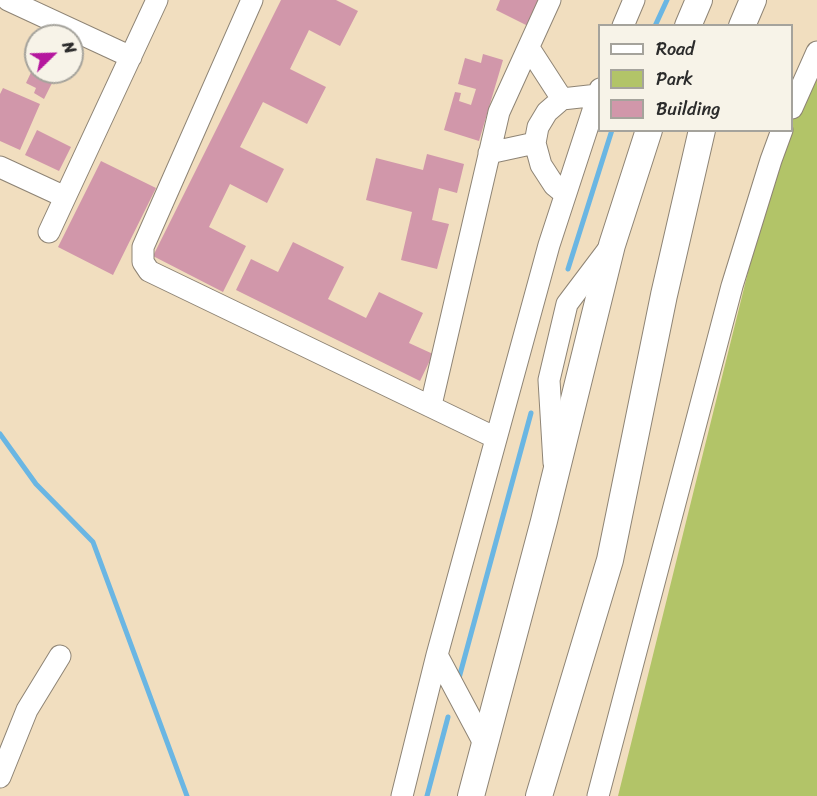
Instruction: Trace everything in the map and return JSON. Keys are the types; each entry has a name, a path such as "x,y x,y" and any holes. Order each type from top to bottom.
{"main road":[{"path":"689,24 699,0"},
{"path":"743,24 753,0"},
{"path":"471,796 555,479 612,245 648,132"},
{"path":"539,796 610,560 664,295 702,132"}],"street":[{"path":"8,0 131,57"},
{"path":"49,232 157,0"},
{"path":"252,0 143,247 143,262 149,271 496,438"},
{"path":"431,405 500,112 550,0"},
{"path":"624,24 634,0"},
{"path":"529,48 562,99"},
{"path":"793,106 817,52"},
{"path":"402,796 437,655 549,245 598,92 562,99 547,112 538,127 535,143 541,165 554,185 565,194"},
{"path":"598,796 732,286 781,132"},
{"path":"489,153 535,143"},
{"path":"0,167 65,197"},
{"path":"437,655 485,745"},
{"path":"0,777 27,711 60,656"}],"green space":[{"path":"817,41 817,796 618,796 783,132 793,132 793,94"}],"building":[{"path":"281,0 336,0 358,11 340,46 309,30 290,69 326,87 307,124 263,102 240,147 284,169 267,203 230,184 209,227 246,246 223,292 153,256"},
{"path":"500,0 540,0 528,26 496,10"},
{"path":"483,54 503,60 479,141 444,130 455,92 461,93 459,101 471,105 476,89 458,84 465,58 481,63"},
{"path":"28,84 52,84 44,99 34,93 36,88"},
{"path":"3,88 40,104 20,150 0,141 0,94"},
{"path":"37,130 71,147 59,171 25,155"},
{"path":"427,154 464,164 457,193 439,188 432,220 449,224 437,269 401,260 412,212 366,200 376,158 423,170"},
{"path":"101,161 156,188 113,275 58,247"},
{"path":"293,242 344,267 328,299 366,318 379,292 423,313 409,343 433,354 420,381 236,290 251,259 278,272"}],"waterway":[{"path":"656,24 667,0"},
{"path":"568,269 611,132"},
{"path":"459,678 531,413"},
{"path":"0,434 36,484 93,542 187,796"},
{"path":"427,796 448,717"}]}
